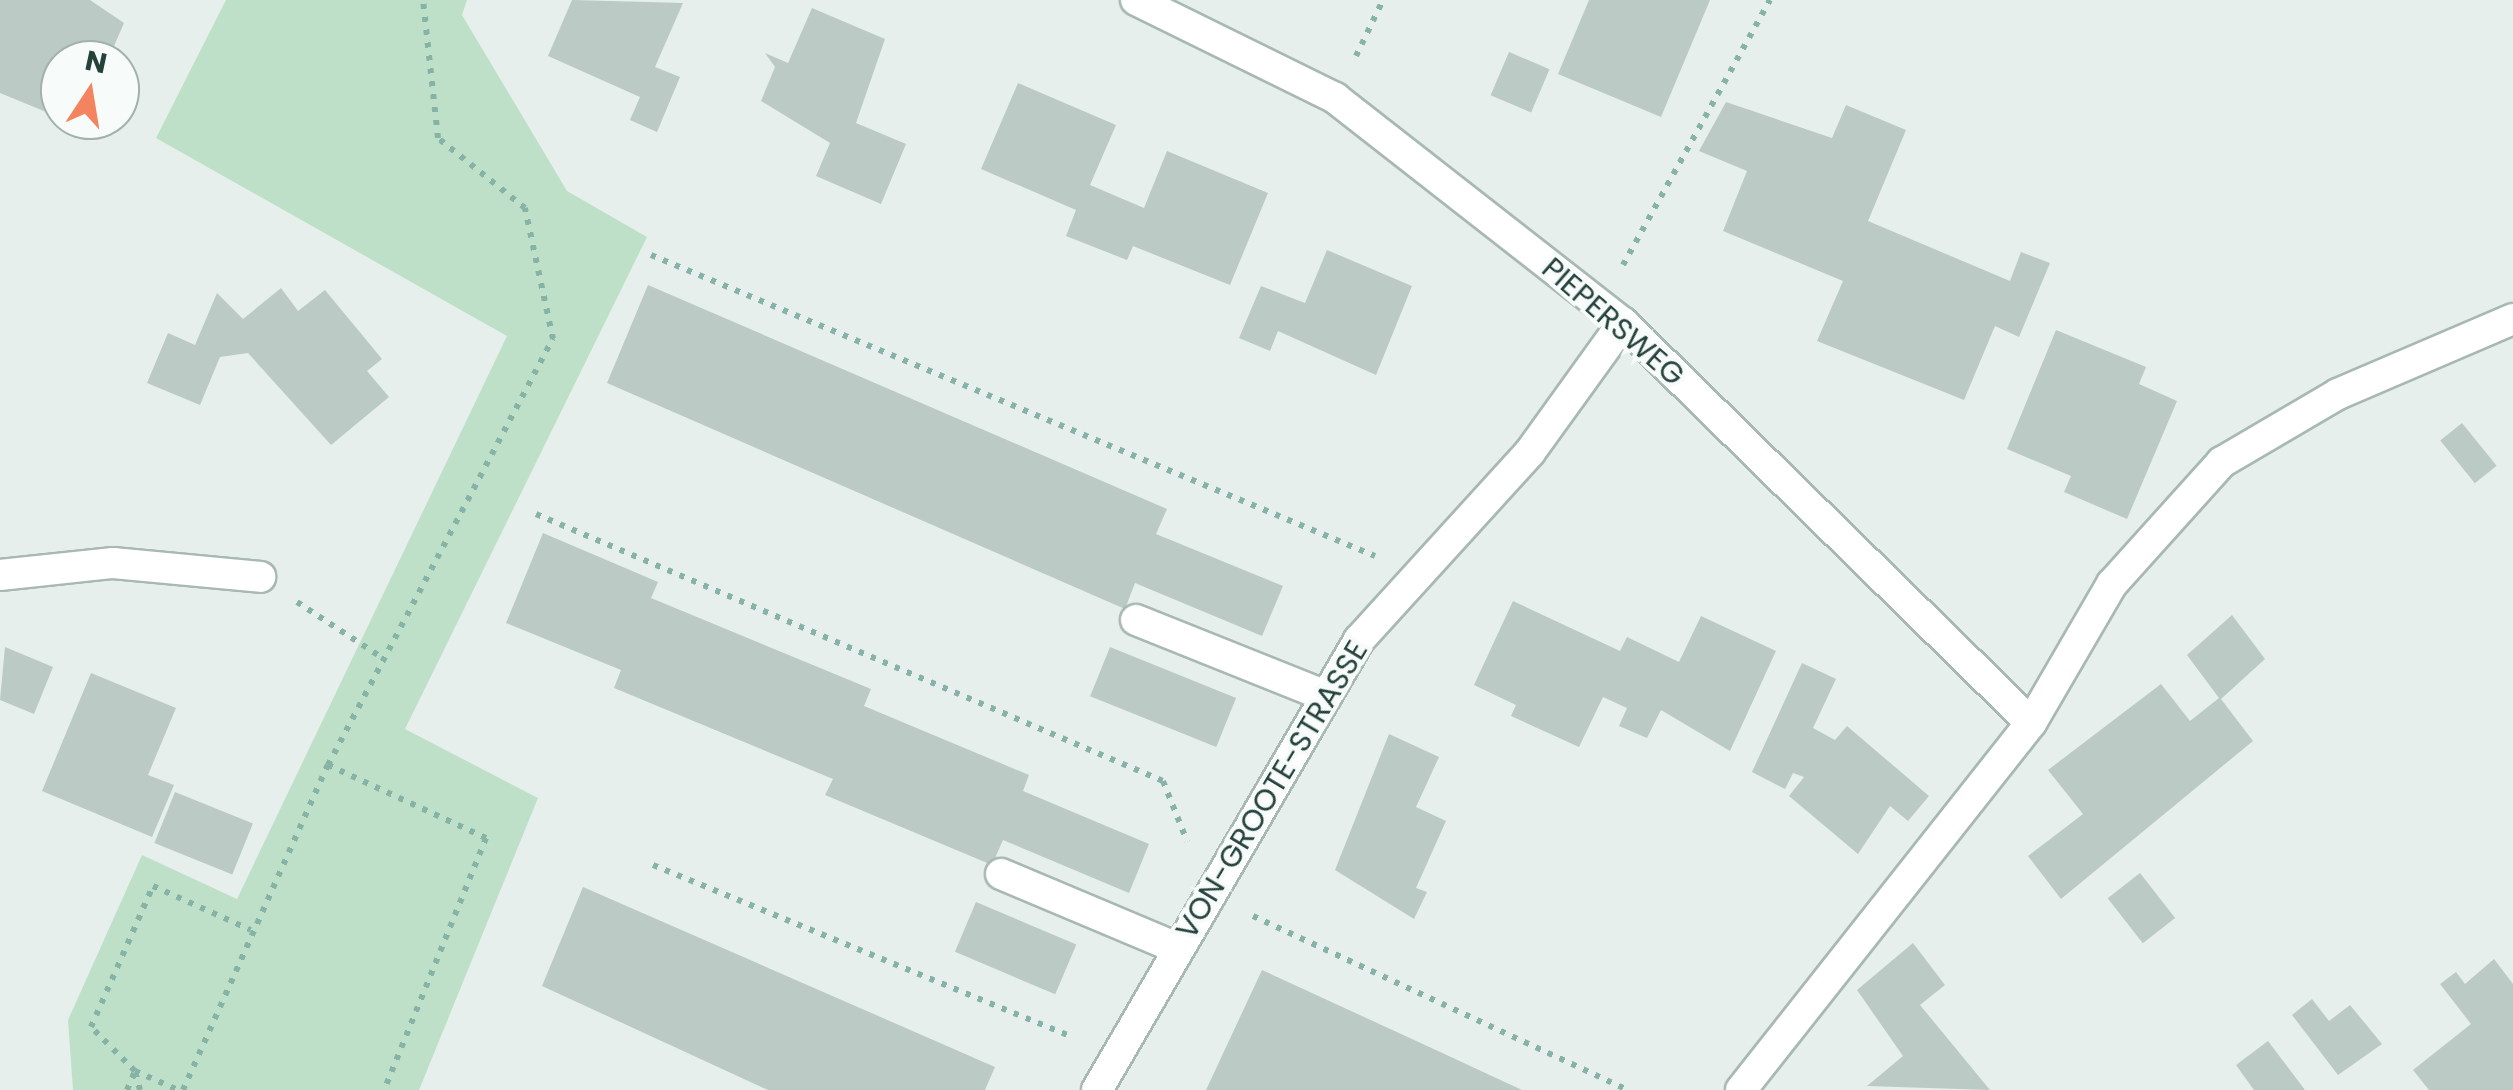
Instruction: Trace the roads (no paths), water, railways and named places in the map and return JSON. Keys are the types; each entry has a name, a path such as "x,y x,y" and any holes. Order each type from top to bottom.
{"street":[{"name":"PIEPERSWEG","path":"1136,0 1335,98 1612,314 2031,724"},
{"name":"VON-GROOTE-STRASSE","path":"1097,1090 1114,1053 1326,696 1418,574 1530,452 1612,314"},
{"path":"1741,1090 1824,974 2031,724 2112,584 2222,462 2338,394 2513,319"},
{"path":"0,575 113,564 260,577"},
{"path":"1136,620 1326,696"},
{"path":"1001,874 1177,948"}]}
